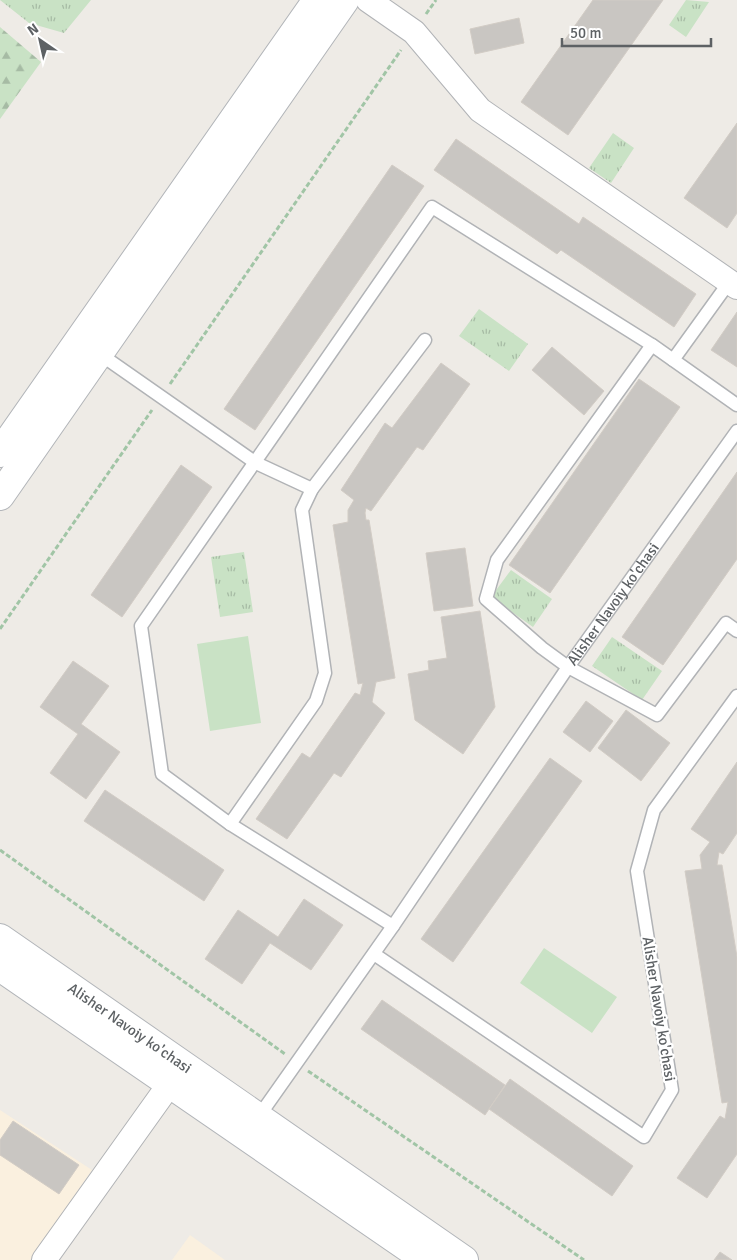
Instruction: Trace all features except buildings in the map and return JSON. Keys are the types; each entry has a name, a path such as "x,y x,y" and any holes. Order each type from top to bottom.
{"main road":[{"path":"0,496 89,346 317,0"},
{"path":"0,453 89,346 345,0"},
{"name":"Alisher Navoiy ko'chasi","path":"0,938 252,1126 426,1260"},
{"name":"Alisher Navoiy ko'chasi","path":"0,967 169,1085 252,1126 464,1260"}],"street":[{"path":"368,0 414,32 480,110 733,284"},
{"path":"44,1260 169,1085"}],"lane":[{"path":"394,926 230,824 162,774 141,626 432,207 652,345 737,405"},
{"path":"673,360 733,284"},
{"path":"230,824 316,700 326,673 302,510 312,489 426,340"},
{"path":"652,345 497,560 486,599 542,648 568,666 658,715 726,623 737,631"},
{"path":"89,346 256,463 312,489"},
{"name":"Alisher Navoiy ko'chasi","path":"252,1126 394,926 568,666 737,431"},
{"name":"Alisher Navoiy ko'chasi","path":"374,954 644,1137 672,1090 637,871 654,810 737,696"}],"path":[{"path":"0,629 436,0"}],"shaded area":[{"path":"0,1110 92,1170 30,1260 0,1260"},
{"path":"190,1235 225,1260 172,1260"}],"green space":[{"path":"0,0 91,0 64,33 29,23"},
{"path":"686,0 709,2 686,37 669,25"},
{"path":"0,27 41,62 0,119"},
{"path":"613,133 634,148 611,183 589,168"},
{"path":"479,309 528,344 509,371 459,336"},
{"path":"244,552 253,612 220,617 211,557"},
{"path":"511,570 552,599 533,627 491,597"},
{"path":"248,636 261,723 210,731 197,644"},
{"path":"612,637 662,671 642,700 592,666"},
{"path":"544,948 617,997 592,1033 520,983"}]}
